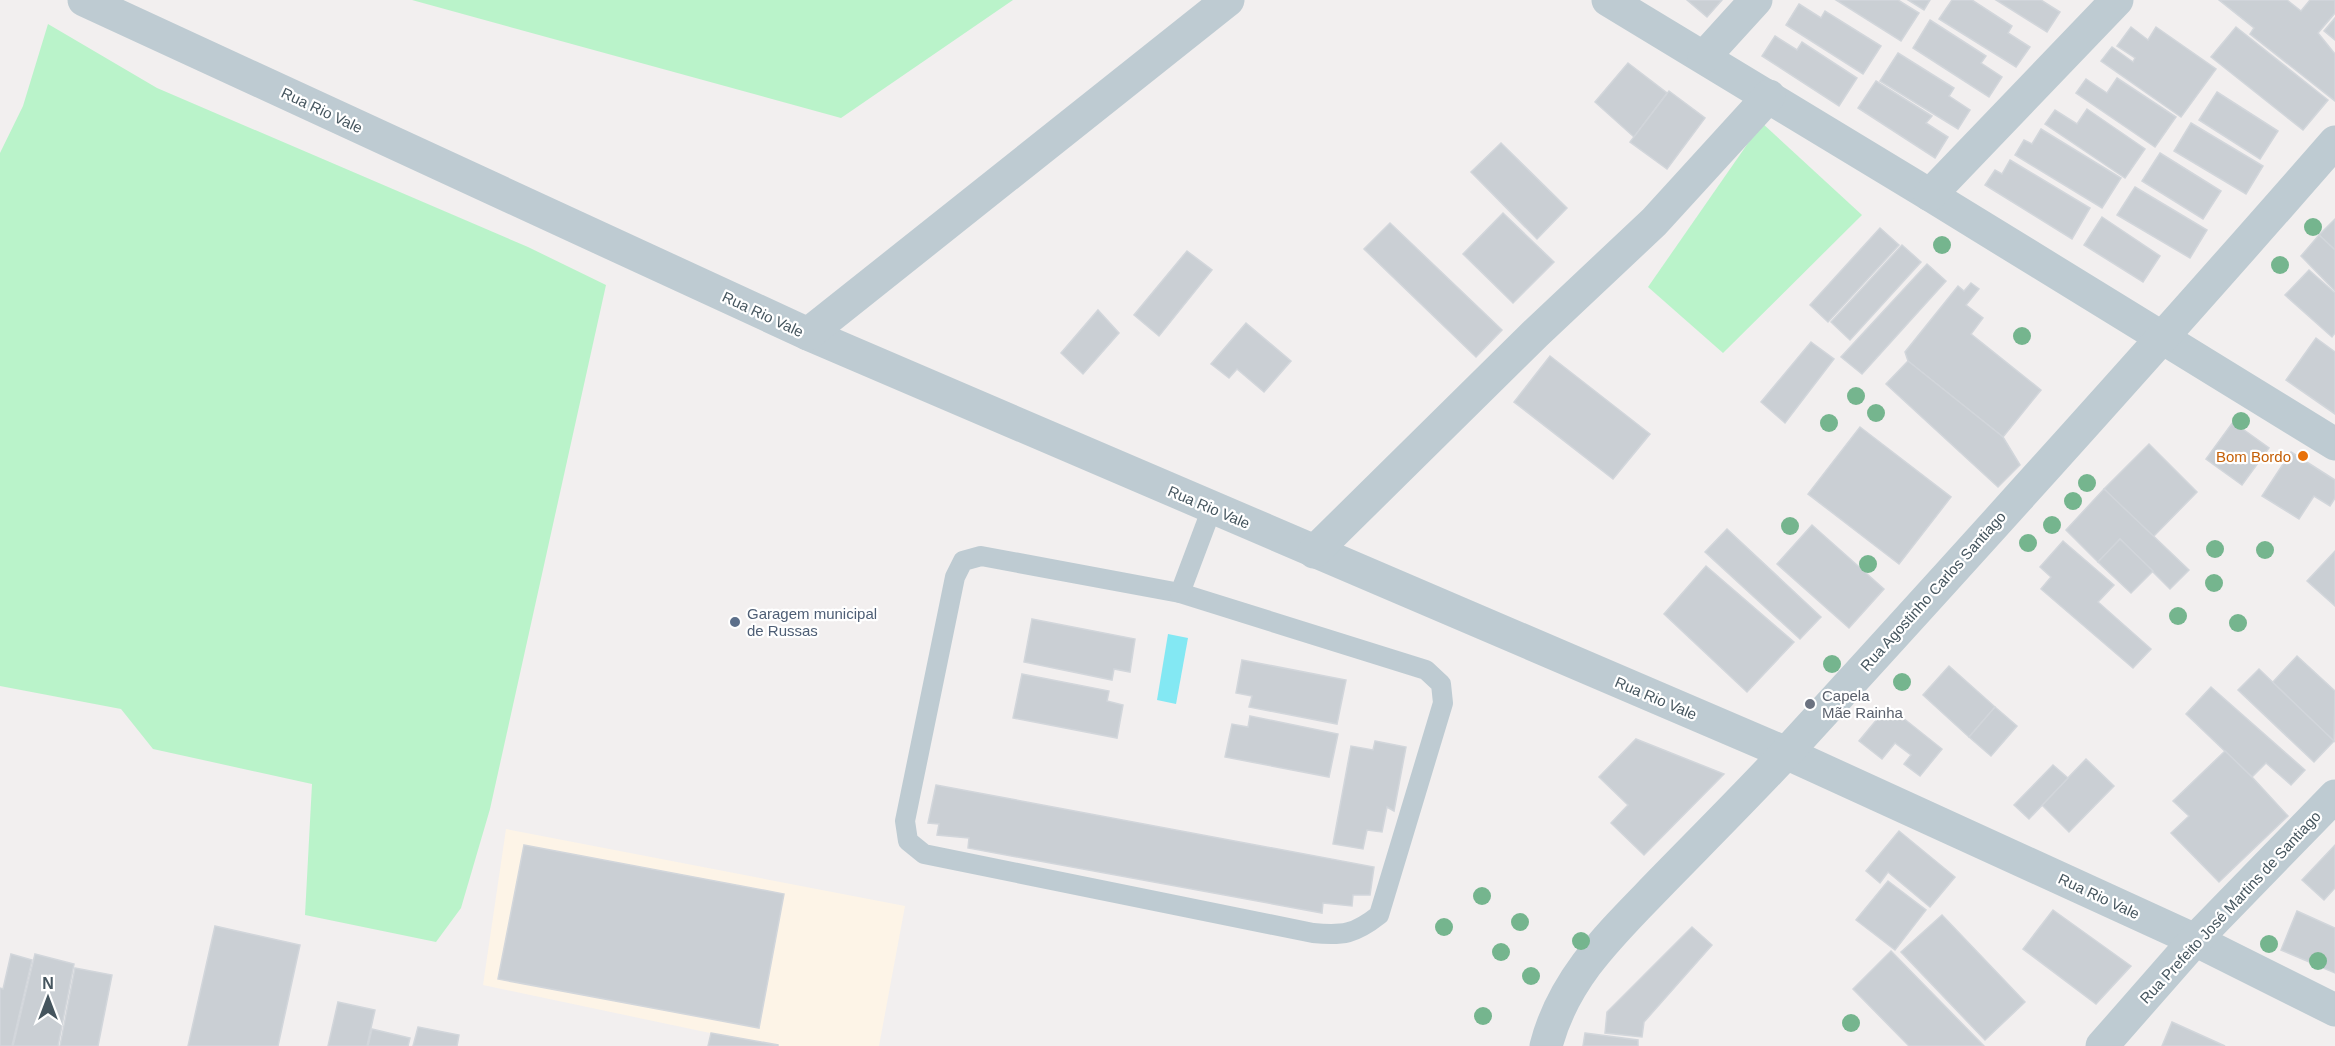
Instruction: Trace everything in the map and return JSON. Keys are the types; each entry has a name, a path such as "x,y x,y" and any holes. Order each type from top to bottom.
{"street":[{"name":"Rua Rio Vale","path":"84,0 808,334 1786,753 2195,940 2335,1010"},
{"path":"808,334 1228,0"},
{"path":"1608,0 2335,444"},
{"path":"1704,57 1756,0"},
{"path":"1930,195 2117,0"},
{"path":"1314,552 1526,343 1654,222 1768,96"},
{"name":"Rua Agostinho Carlos Santiago","path":"1546,1046 1552,1022 1574,980 1603,942 1786,753 2164,338 2335,142"},
{"name":"Rua Prefeito José Martins de Santiago","path":"2102,1046 2195,940 2335,796"}],"lane":[{"path":"1180,593 1212,508"},
{"path":"981,556 1180,593 1426,670 1442,684 1443,703 1379,915 1361,929 1338,935 1313,933 924,854 908,841 905,820 955,577 963,561 981,556"}],"shaded area":[{"path":"506,829 905,906 879,1046 708,1046 710,1033 483,985"}],"green space":[{"path":"412,0 1013,0 841,118"},
{"path":"48,24 157,88 528,247 606,285 490,809 461,908 436,942 305,915 312,784 153,749 121,709 0,686 0,153 23,106"},
{"path":"1762,123 1862,215 1723,353 1648,287"}],"water":[{"path":"1168,634 1188,638 1176,704 1157,700"}],"building":[{"path":"1687,0 1722,0 1707,17"},
{"path":"1836,0 1898,0 1919,13 1901,41"},
{"path":"1908,0 1930,0 1924,10"},
{"path":"1952,0 1972,0 2012,26 2008,33 2030,47 2016,67 1939,19"},
{"path":"1996,0 2041,0 2060,12 2047,32"},
{"path":"2219,0 2287,0 2301,11 2310,0 2335,0 2335,13 2318,33 2335,54 2335,101 2250,34 2254,28"},
{"path":"1799,4 1821,18 1825,11 1881,46 1863,74 1786,25"},
{"path":"2335,18 2335,40 2324,31"},
{"path":"1930,20 1986,56 1981,63 2002,77 1989,97 1913,48"},
{"path":"2131,27 2148,40 2156,27 2216,69 2181,117 2101,61 2112,47 2133,62 2135,58 2117,46"},
{"path":"2236,27 2328,100 2303,130 2211,57"},
{"path":"1775,36 1797,50 1802,42 1857,78 1839,106 1762,56"},
{"path":"1898,53 1954,88 1949,96 1970,110 1958,129 1880,81"},
{"path":"1628,63 1667,93 1634,137 1595,102"},
{"path":"2117,78 2176,117 2155,147 2076,93 2086,79 2107,93"},
{"path":"1876,81 1932,116 1926,123 1948,137 1935,158 1858,108"},
{"path":"1669,91 1705,118 1667,169 1630,142"},
{"path":"2217,92 2278,131 2260,159 2199,120"},
{"path":"2087,109 2145,149 2125,178 2045,124 2055,110 2077,124"},
{"path":"2191,123 2263,166 2246,194 2174,151"},
{"path":"2041,129 2121,178 2102,208 2015,155 2024,140 2032,144"},
{"path":"1501,143 1567,208 1537,239 1471,172"},
{"path":"2160,153 2221,191 2203,219 2142,181"},
{"path":"2010,160 2090,208 2072,239 1985,185 1995,170 2002,174"},
{"path":"2135,187 2207,230 2190,258 2117,215"},
{"path":"1503,213 1554,262 1513,303 1463,254"},
{"path":"2102,217 2160,256 2143,282 2084,245"},
{"path":"2335,219 2335,250 2319,235"},
{"path":"1390,223 1502,330 1476,357 1364,249"},
{"path":"1880,228 1899,245 1828,322 1810,305"},
{"path":"2319,235 2335,250 2335,291 2301,256"},
{"path":"1902,245 1921,262 1850,340 1831,322"},
{"path":"1187,251 1212,270 1159,336 1134,315"},
{"path":"1927,264 1946,281 1862,374 1841,357"},
{"path":"2309,270 2335,293 2335,333 2332,337 2285,295"},
{"path":"1971,283 1979,289 1966,305 1983,318 1971,334 2041,390 2003,437 1908,361 1905,352 1958,286 1964,291"},
{"path":"1098,310 1119,333 1083,374 1061,353"},
{"path":"1246,323 1291,361 1264,392 1237,369 1229,378 1211,364"},
{"path":"2316,338 2335,352 2335,414 2286,380"},
{"path":"1811,342 1834,359 1785,423 1761,402"},
{"path":"1550,356 1650,434 1613,479 1514,402"},
{"path":"1908,361 2003,437 2020,465 1998,487 1886,384"},
{"path":"2233,422 2269,448 2242,485 2206,459"},
{"path":"1860,427 1951,497 1899,564 1808,494"},
{"path":"2149,444 2197,492 2153,537 2104,489"},
{"path":"2291,452 2335,480 2335,498 2330,506 2314,496 2299,519 2262,496"},
{"path":"2104,489 2189,570 2170,589 2120,539 2098,562 2066,530"},
{"path":"1812,525 1884,589 1849,628 1777,564"},
{"path":"1727,529 1821,617 1800,639 1705,552"},
{"path":"2120,539 2153,571 2131,593 2098,562"},
{"path":"2063,541 2114,585 2098,602 2151,649 2133,668 2041,589 2051,577 2040,567"},
{"path":"2335,551 2335,606 2307,581"},
{"path":"1706,566 1794,642 1747,692 1664,614"},
{"path":"1032,619 1135,639 1130,672 1114,669 1112,680 1024,662"},
{"path":"2297,656 2335,691 2334,741 2272,683"},
{"path":"1242,660 1346,680 1337,724 1249,707 1252,696 1236,693"},
{"path":"1949,666 1995,707 1969,737 1923,695"},
{"path":"2259,669 2334,741 2314,762 2238,690"},
{"path":"1022,674 1109,691 1107,701 1123,705 1117,738 1013,718"},
{"path":"2211,687 2305,770 2291,785 2266,763 2252,777 2186,714"},
{"path":"1888,706 1942,749 1920,776 1904,764 1911,755 1895,743 1882,759 1859,741"},
{"path":"1995,707 2017,726 1991,756 1969,737"},
{"path":"1250,716 1338,734 1329,777 1225,757 1232,724 1248,727"},
{"path":"1636,739 1724,774 1644,855 1611,823 1628,805 1599,777"},
{"path":"1375,741 1406,747 1394,811 1387,807 1382,832 1367,830 1363,849 1333,844 1351,746 1373,750"},
{"path":"2225,751 2288,816 2219,882 2171,833 2189,816 2173,801"},
{"path":"2086,759 2114,786 2069,832 2042,805"},
{"path":"2053,765 2068,778 2029,819 2014,805"},
{"path":"936,785 1374,867 1370,895 1353,895 1352,906 1323,903 1322,913 968,848 969,838 937,835 939,824 928,823"},
{"path":"1899,831 1955,877 1930,907 1888,872 1880,883 1866,871"},
{"path":"524,845 784,894 759,1028 498,979"},
{"path":"2335,845 2335,888 2324,900 2302,880"},
{"path":"1888,881 1926,910 1895,950 1856,920"},
{"path":"2053,910 2131,966 2096,1004 2023,949"},
{"path":"2297,911 2335,928 2335,973 2281,950"},
{"path":"1942,915 2025,1002 1985,1040 1901,952"},
{"path":"215,926 300,945 278,1046 188,1046"},
{"path":"1692,927 1712,945 1644,1022 1642,1037 1605,1033 1607,1012"},
{"path":"1891,951 1984,1046 1909,1046 1853,989"},
{"path":"11,954 32,960 12,1046 0,1046 0,988 3,989"},
{"path":"35,954 74,964 58,1046 13,1046"},
{"path":"75,968 112,975 98,1046 60,1046"},
{"path":"338,1002 375,1010 367,1046 328,1046"},
{"path":"2172,1022 2225,1046 2162,1046"},
{"path":"418,1027 459,1035 457,1046 413,1046"},
{"path":"372,1029 410,1038 408,1046 368,1046"},
{"path":"711,1033 778,1045 778,1046 708,1046"},
{"path":"1585,1033 1638,1040 1638,1046 1583,1046"}],"place":[{"name":"Bom Bordo","path":"2303,456"},
{"name":"Garagem municipal de Russas","path":"735,622"},
{"name":"Capela Mãe Rainha","path":"1810,704"}]}
